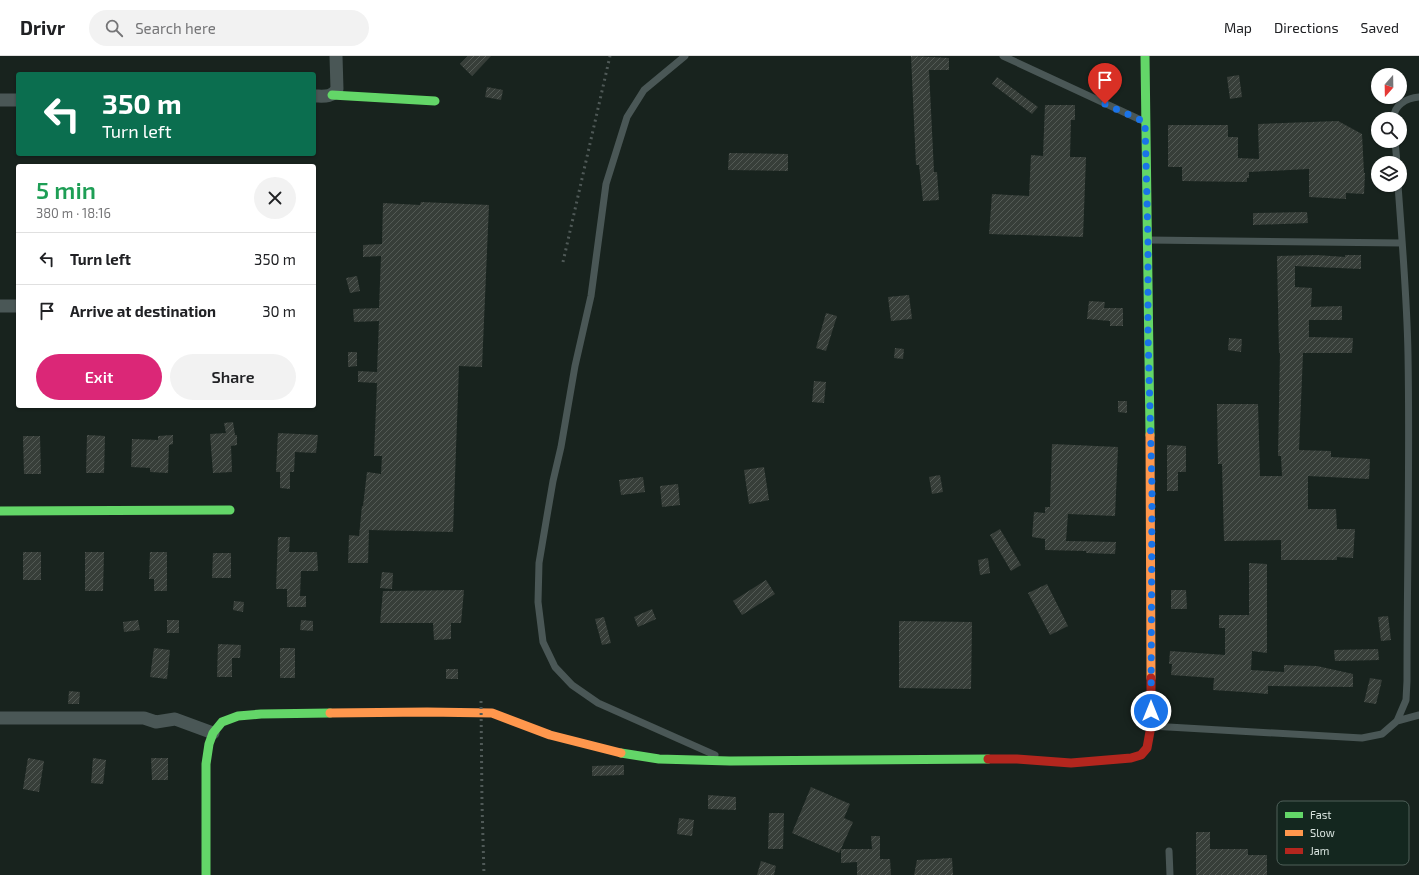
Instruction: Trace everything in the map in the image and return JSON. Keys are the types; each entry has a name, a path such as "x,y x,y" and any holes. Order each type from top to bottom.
{"street":[{"path":"332,95 337,89 336,56"},
{"path":"206,875 206,764 209,744 213,733 222,722 238,716 261,714 427,712 492,713 550,735 616,752 659,759 730,762 1017,759 1071,763 1131,758 1141,755 1147,748 1151,726 1152,562 1145,56"},
{"path":"316,96 332,95 435,101"},
{"path":"0,100 16,100"},
{"path":"0,306 16,306"},
{"path":"0,511 230,510"},
{"path":"0,718 144,718 156,722 175,719 213,733"}],"lane":[{"path":"685,56 644,90 627,117 606,184 591,296 546,517 539,563 538,602 543,642 555,667 572,685 598,703 730,762"},
{"path":"1002,56 1145,122"},
{"path":"1395,112 1400,103 1410,98 1419,97"},
{"path":"1397,721 1406,700 1407,673 1408,353 1404,258 1398,192"},
{"path":"1148,240 1402,243"},
{"path":"1151,726 1362,738 1382,734 1397,721 1419,715"},
{"path":"1169,850 1170,875"}],"building":[{"path":"468,56 491,56 472,76 460,64"},
{"path":"911,56 949,58 949,70 929,70 934,172 937,172 939,200 923,201 919,165 916,165"},
{"path":"1239,75 1242,97 1230,99 1227,77"},
{"path":"997,77 1038,107 1032,114 992,84"},
{"path":"487,87 503,90 501,100 485,97"},
{"path":"1045,105 1075,105 1075,120 1071,120 1070,157 1086,157 1083,237 989,234 992,194 1029,196 1031,155 1043,156"},
{"path":"1338,121 1362,134 1365,173 1364,194 1346,193 1346,199 1309,197 1309,169 1249,172 1247,182 1182,181 1182,167 1168,167 1168,125 1228,125 1228,137 1238,137 1238,158 1259,159 1258,124"},
{"path":"729,153 788,154 788,171 728,170"},
{"path":"421,202 489,205 482,367 459,366 453,532 369,530 368,563 348,563 349,535 359,536 367,472 381,474 382,456 374,456 377,383 358,382 358,371 377,372 379,321 354,322 353,309 379,308 381,256 363,257 363,245 382,244 383,203 420,205"},
{"path":"1307,212 1308,223 1253,225 1253,213"},
{"path":"1317,255 1345,257 1345,255 1361,255 1361,269 1295,266 1295,287 1312,288 1311,307 1342,306 1342,320 1309,320 1309,337 1353,338 1352,353 1303,353 1299,450 1331,451 1331,457 1370,459 1369,479 1308,476 1308,509 1336,509 1337,529 1355,529 1353,558 1337,557 1337,560 1281,560 1281,540 1224,541 1222,464 1218,464 1217,404 1258,404 1260,476 1282,476 1281,456 1278,456 1280,353 1277,256"},
{"path":"357,276 360,291 350,293 346,278"},
{"path":"909,295 912,319 891,321 888,297"},
{"path":"1089,301 1105,302 1104,308 1123,308 1123,326 1110,326 1110,321 1087,319"},
{"path":"826,313 837,316 826,351 816,348"},
{"path":"1229,338 1242,339 1241,352 1228,350"},
{"path":"895,348 904,349 903,359 894,358"},
{"path":"348,352 357,352 357,366 348,367"},
{"path":"814,381 826,382 824,403 812,402"},
{"path":"1118,401 1127,401 1127,413 1118,412"},
{"path":"233,422 235,435 237,435 237,445 231,446 232,472 213,473 210,434 226,433 224,423"},
{"path":"278,433 318,435 316,453 295,452 294,472 290,472 290,489 280,488 280,472 276,472"},
{"path":"87,435 105,436 104,473 86,473"},
{"path":"173,435 173,444 169,445 168,473 150,472 150,468 131,467 132,439 158,440 158,436"},
{"path":"23,436 40,436 41,474 24,474"},
{"path":"1052,444 1118,447 1115,516 1068,514 1066,541 1116,542 1115,554 1086,553 1086,551 1045,550 1045,539 1032,537 1034,512 1045,513 1045,507 1050,507"},
{"path":"1167,445 1186,446 1186,472 1178,472 1178,491 1167,491"},
{"path":"764,467 769,500 749,504 744,470"},
{"path":"940,475 943,492 932,494 929,477"},
{"path":"643,477 645,492 621,495 619,480"},
{"path":"678,484 680,505 662,507 660,486"},
{"path":"1000,529 1021,565 1011,571 990,535"},
{"path":"278,537 290,537 289,552 317,552 318,571 301,571 300,596 306,596 306,607 287,607 287,589 276,589"},
{"path":"23,552 41,552 41,580 23,580"},
{"path":"85,552 104,552 103,591 85,591"},
{"path":"150,552 167,552 167,591 154,591 154,579 149,579"},
{"path":"213,553 231,553 231,578 212,578"},
{"path":"988,558 990,573 980,575 978,560"},
{"path":"1249,563 1267,564 1267,653 1252,651 1251,670 1284,672 1284,665 1317,666 1353,674 1353,687 1268,686 1268,694 1213,690 1214,678 1171,675 1172,664 1169,664 1170,651 1225,655 1225,628 1219,628 1219,615 1249,615"},
{"path":"382,572 393,573 392,589 380,588"},
{"path":"766,580 775,594 742,615 733,601"},
{"path":"1047,584 1068,626 1050,635 1028,593"},
{"path":"464,590 461,623 451,623 451,639 434,640 433,623 380,623 383,591"},
{"path":"1171,590 1186,590 1187,609 1171,609"},
{"path":"234,601 244,602 243,612 233,610"},
{"path":"652,609 656,619 638,627 634,617"},
{"path":"1388,616 1391,640 1381,641 1378,617"},
{"path":"604,617 611,643 602,645 595,619"},
{"path":"138,620 140,630 124,632 123,622"},
{"path":"167,620 179,620 179,633 167,633"},
{"path":"301,620 313,621 313,631 300,630"},
{"path":"899,621 972,622 971,689 899,688"},
{"path":"218,644 241,645 240,658 232,658 232,677 217,677"},
{"path":"154,648 170,650 167,679 150,677"},
{"path":"280,648 295,648 295,678 280,678"},
{"path":"1378,649 1379,660 1335,661 1334,650"},
{"path":"446,669 458,669 458,679 446,679"},
{"path":"1370,678 1382,680 1376,704 1364,702"},
{"path":"69,691 80,692 79,704 68,704"},
{"path":"28,758 44,761 39,792 23,789"},
{"path":"93,758 106,760 103,784 91,783"},
{"path":"151,758 168,758 168,780 152,780"},
{"path":"624,765 624,775 592,776 592,766"},
{"path":"811,787 850,804 844,818 853,822 839,853 792,833"},
{"path":"708,795 736,797 736,810 708,809"},
{"path":"769,813 784,813 783,849 768,849"},
{"path":"679,818 694,820 692,836 677,834"},
{"path":"1196,832 1210,832 1210,849 1248,849 1248,855 1267,855 1267,875 1196,875"},
{"path":"871,836 880,836 880,859 890,859 891,875 857,875 857,862 841,863 841,849 872,849"},
{"path":"952,858 953,875 914,875 917,860"},
{"path":"761,861 776,866 774,875 757,875"}],"railway":[{"path":"563,262 610,56"},
{"path":"481,701 484,875"}],"traffic: fast":[{"path":"1145,56 1150,435"},
{"path":"332,95 435,101"},
{"path":"0,511 230,510"},
{"path":"206,875 206,764 209,744 213,733 222,722 238,716 261,714 330,713"},
{"path":"621,753 659,759 730,761 988,759"}],"traffic: slow":[{"path":"1150,435 1151,678"},
{"path":"330,713 492,713 550,735 621,753"}],"traffic: jam":[{"path":"988,759 1017,759 1071,763 1131,758 1141,755 1147,748 1151,726 1151,678"}],"route":[{"path":"1105,104 1145,122 1152,488 1151,711"}]}
